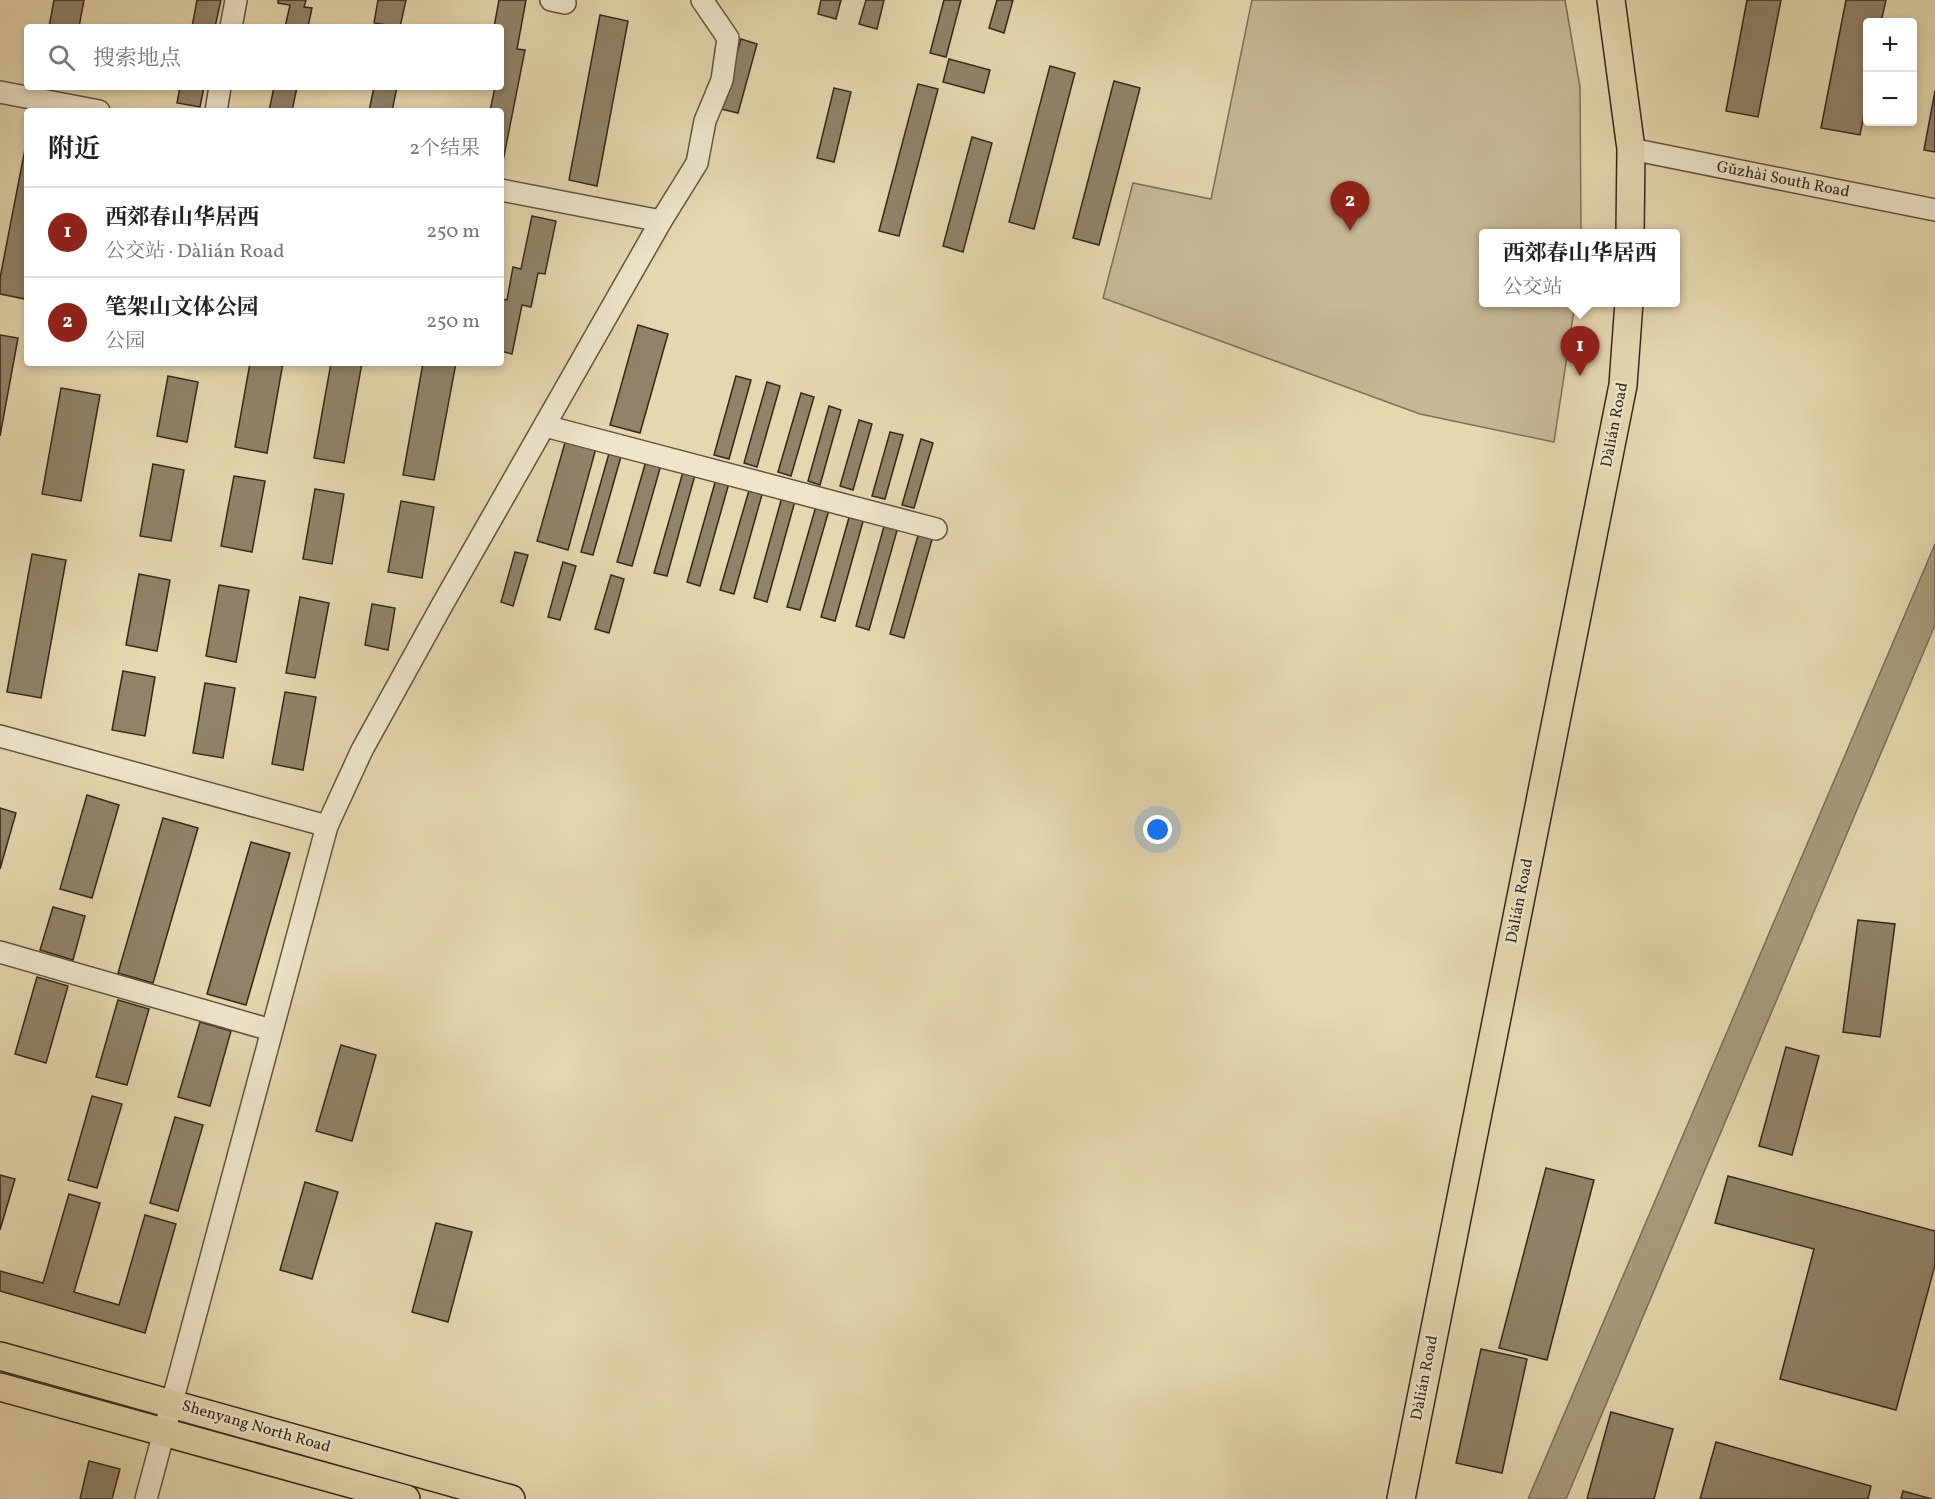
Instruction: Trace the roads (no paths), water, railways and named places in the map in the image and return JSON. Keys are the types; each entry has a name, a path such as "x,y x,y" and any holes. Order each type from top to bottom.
{"main road":[{"path":"1611,0 1631,149 1630,229"},
{"name":"Dàlián Road","path":"1401,1499 1623,385 1629,307"},
{"name":"Shenyang North Road","path":"0,1356 511,1499"},
{"name":"Shenyang North Road","path":"0,1387 406,1499"}],"street":[{"path":"232,24 236,0"},
{"path":"146,1499 162,1431 327,826 379,719 661,221 697,163 705,121 722,80 728,38 702,0"},
{"path":"216,108 220,90"},
{"path":"0,92 83,108"},
{"name":"Gǔzhài South Road","path":"1631,149 1935,210"},
{"path":"504,191 661,221"},
{"path":"545,426 936,529"},
{"path":"0,736 327,826"},
{"path":"0,952 271,1030"}],"place":[{"name":"笔架山文体公园","path":"1350,231"},
{"name":"西郊春山华居西","path":"1580,376"}]}
